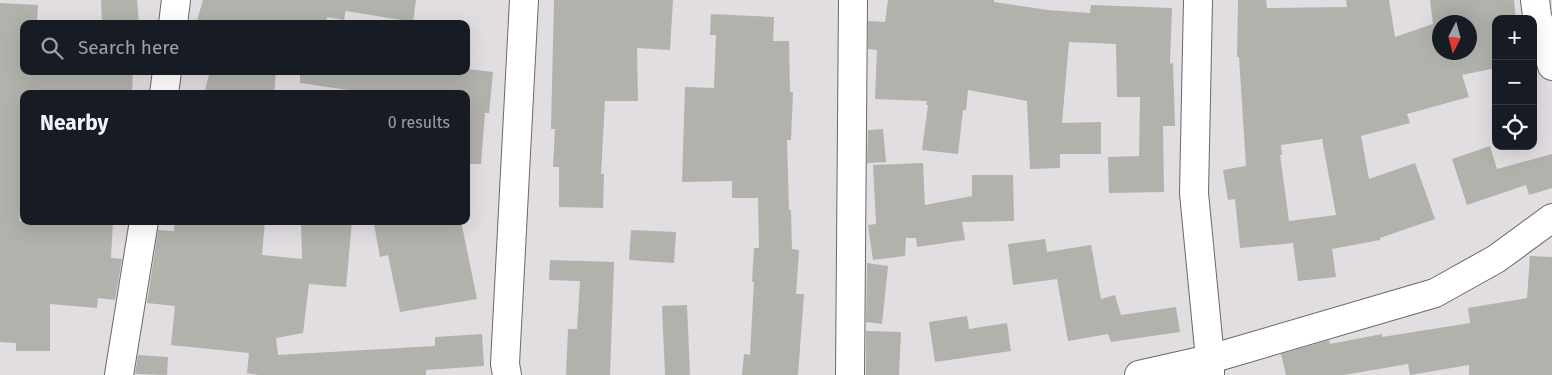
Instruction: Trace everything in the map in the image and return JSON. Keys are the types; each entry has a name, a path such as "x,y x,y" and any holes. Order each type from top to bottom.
{"street":[{"path":"174,20 176,0"},
{"path":"507,375 505,364 524,0"},
{"path":"850,375 853,0"},
{"path":"1198,0 1194,193 1210,367"},
{"path":"1535,0 1537,16 1552,66"},
{"path":"165,90 166,75"},
{"path":"1139,375 1210,367 1435,293 1496,259 1552,218"},
{"path":"119,375 143,225"}],"building":[{"path":"101,0 137,0 139,20 102,20"},
{"path":"203,0 416,0 413,20 401,20 346,11 346,9 344,20 327,17 327,20 197,20"},
{"path":"554,0 673,0 670,50 637,48 638,101 605,101 601,174 604,174 603,208 559,207 559,167 553,167 555,129 551,129"},
{"path":"888,0 994,0 994,2 1048,10 1090,13 1091,5 1172,8 1170,64 1173,63 1175,126 1163,126 1164,192 1109,193 1108,157 1139,156 1140,97 1117,97 1116,44 1069,42 1062,123 1101,122 1101,154 1060,154 1060,168 1030,169 1027,101 968,90 966,110 963,110 958,154 922,150 927,101 875,99 877,50 868,49 868,21 885,22"},
{"path":"1238,0 1266,0 1267,8 1347,7 1346,0 1389,0 1395,37 1432,24 1432,60 1477,60 1477,15 1432,16 1430,0 1514,0 1516,15 1492,15 1492,69 1462,75 1469,97 1407,114 1410,123 1361,136 1369,179 1415,163 1435,219 1380,238 1380,240 1332,249 1336,277 1298,281 1293,243 1240,248 1235,199 1228,200 1223,170 1246,166 1239,57 1237,57","holes":["1322,139 1336,215 1289,221 1280,155 1282,155 1281,145"]},
{"path":"0,3 38,5 37,20 20,20 20,75 133,75 132,90 20,90 20,225 113,225 111,258 122,259 115,300 98,298 97,308 50,304 50,351 16,351 16,343 0,342"},
{"path":"711,14 774,17 773,41 789,41 790,92 793,92 791,140 787,140 789,210 791,210 792,249 799,250 796,294 804,294 798,375 742,375 744,354 750,355 754,248 759,248 758,198 732,198 732,181 682,182 685,87 714,88 716,35 710,35"},
{"path":"470,69 493,72 489,113 485,113 481,164 470,164 470,90 348,90 300,83 300,75 470,75"},
{"path":"209,75 276,75 274,90 205,90"},
{"path":"883,129 886,162 867,163 868,130"},
{"path":"1490,146 1497,169 1552,154 1552,188 1529,195 1526,185 1467,205 1452,159"},
{"path":"923,163 925,205 972,196 972,175 1013,175 1014,221 962,222 965,240 917,247 916,238 906,238 905,256 873,260 868,225 876,224 873,165"},
{"path":"174,225 265,225 262,255 302,259 301,225 352,225 346,287 309,284 303,333 276,338 278,355 435,346 435,337 482,334 484,366 426,370 426,375 258,375 247,373 249,353 171,345 175,306 147,303 158,230 174,231"},
{"path":"374,225 462,225 477,299 400,312 388,255 380,257"},
{"path":"631,230 676,232 674,263 629,260"},
{"path":"1045,239 1047,252 1091,245 1101,299 1115,295 1121,315 1176,307 1180,332 1111,342 1108,334 1068,341 1057,279 1013,285 1008,244"},
{"path":"1530,256 1552,257 1552,375 1469,375 1469,365 1410,375 1408,364 1344,375 1286,375 1281,354 1329,340 1330,344 1382,334 1382,337 1470,323 1468,308 1527,298"},
{"path":"550,260 614,262 610,375 566,375 568,329 577,329 580,281 549,280"},
{"path":"867,263 888,266 882,324 866,322"},
{"path":"687,305 690,375 665,375 662,306"},
{"path":"967,316 969,329 1007,323 1011,351 935,362 929,322"},
{"path":"866,331 901,332 899,375 866,375"},
{"path":"138,355 168,357 167,375 135,374"}]}
